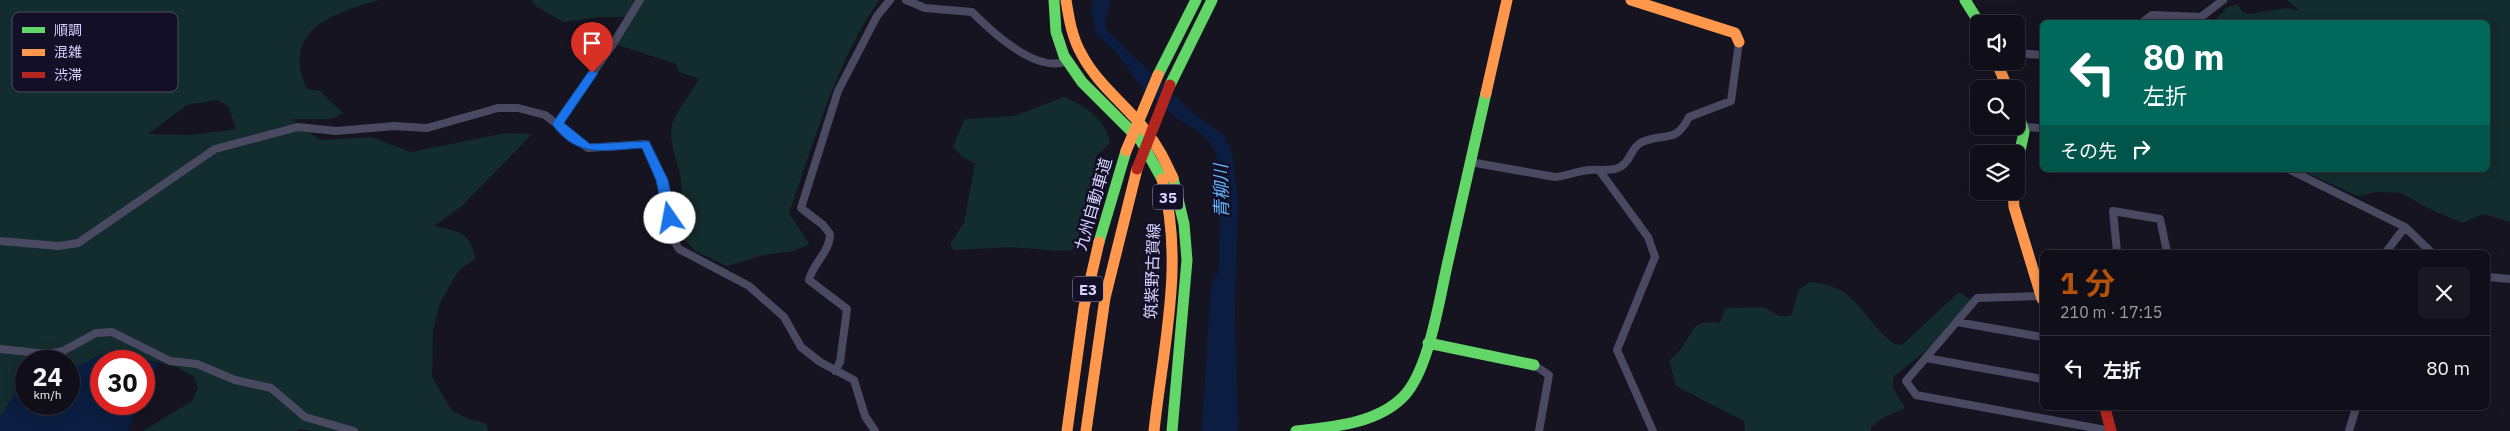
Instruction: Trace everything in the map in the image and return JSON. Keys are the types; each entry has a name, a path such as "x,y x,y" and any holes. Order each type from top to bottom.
{"main road":[{"name":"筑紫野古賀線","path":"1054,0 1052,28 1056,42 1067,61 1101,103 1138,137 1151,156 1167,193 1170,209 1172,260 1154,431"},
{"name":"筑紫野古賀線","path":"1066,0 1066,15 1071,37 1078,55 1103,88 1144,127 1166,159 1176,180 1186,233 1187,260 1172,431"},
{"name":"九州自動車道","path":"1067,431 1083,315 1093,262 1126,151 1158,74 1196,0"},
{"name":"九州自動車道","path":"1086,431 1092,379 1110,265 1137,169 1170,85 1212,0"},
{"path":"1296,431 1351,423 1383,411 1409,390 1423,361 1428,343 1507,0"},
{"path":"1631,0 1735,33 1739,42"},
{"path":"1965,0 1974,15"},
{"path":"2014,200 2014,207 2039,279"},
{"path":"1428,343 1534,365"},
{"path":"2106,410 2111,431"}],"street":[{"path":"558,124 613,44 640,0"},
{"path":"835,371 840,362 847,309 809,280 809,273 826,249 831,238 827,228 802,208 802,202 838,91 877,16 890,0"},
{"path":"906,0 925,8 972,12 992,32 1040,62 1058,65 1067,61"},
{"path":"2146,20 2152,15 2201,17 2223,0"},
{"path":"1470,162 1555,177 1569,176 1588,170 1605,171 1625,164 1630,150 1644,140 1665,138 1681,131 1689,117 1731,101 1739,42"},
{"path":"2025,54 2040,56"},
{"path":"0,242 14,239 59,246 78,243 220,147 298,127 336,131 394,126 427,128 498,108 518,108 545,115 579,143 588,148 645,144 662,180 674,241 679,249 749,286 784,317 801,347 835,371 854,380 865,416 875,431"},
{"path":"2025,127 2040,128"},
{"path":"1599,170 1648,237 1654,257 1617,350 1653,431"},
{"path":"2294,172 2405,227 2429,250"},
{"path":"2117,250 2113,211 2160,220 2167,250"},
{"path":"2388,250 2405,227"},
{"path":"2490,277 2510,280"},
{"path":"2040,297 1977,298 1906,381 1916,395 2111,431"},
{"path":"1957,322 2040,337"},
{"path":"0,348 54,354 69,349 90,335 103,331 112,332 170,361 197,364 235,380 271,388 305,417 354,431"},
{"path":"1926,358 2040,379"},
{"path":"1534,365 1549,375 1539,431"},
{"path":"2349,431 2355,410"}],"green space":[{"path":"0,0 380,0 329,18 316,27 306,38 300,52 300,69 307,89 320,91 343,113 332,119 292,119 320,140 371,137 411,152 505,133 532,134 462,206 434,226 462,234 467,238 475,259 458,271 440,303 433,331 432,376 451,410 468,419 486,423 488,431 314,431 299,429 298,431 143,431 192,401 198,388 194,377 175,366 155,362 155,350 90,350 90,360 80,365 80,350 15,350 15,393 0,418","holes":["217,100 229,107 236,129 192,135 148,134 187,105"]},
{"path":"532,0 879,0 863,25 827,103 789,213 809,244 794,251 764,255 727,266 697,252 680,236 682,186 672,145 671,132 676,115 699,79 679,72 676,64 618,45 618,34 626,17 600,17 563,22 534,5"},
{"path":"2287,0 2510,0 2510,222 2483,214 2463,223 2434,211 2401,193 2378,192 2358,196 2304,172 2490,172 2490,20 2215,20 2228,7 2237,4 2243,12 2250,14 2287,8 2300,11"},
{"path":"1064,97 1087,109 1099,120 1108,135 1110,143 1096,156 1090,206 1073,250 1061,251 1010,247 954,250 950,244 964,223 975,164 961,156 953,146 965,119 1015,116"},
{"path":"1810,282 1827,285 1850,297 1883,334 1895,344 1902,345 1959,292 1971,300 1927,350 1894,376 1893,388 1905,408 1883,418 1871,427 1871,431 1745,431 1744,421 1676,386 1669,361 1681,348 1696,326 1705,323 1720,323 1725,308 1764,307 1779,316 1791,316 1799,289"}],"water":[{"name":"青柳川","path":"1094,0 1111,0 1105,20 1107,30 1194,114 1224,135 1232,151 1238,200 1235,311 1238,431 1202,431 1211,286 1219,269 1221,170 1214,148 1198,131 1179,120 1143,90 1116,52 1096,34 1091,9"},
{"path":"90,360 90,415 135,415 127,431 0,431 0,418 15,393 15,415 80,415 80,365"},
{"path":"155,362 159,363 155,372"}],"traffic: fast":[{"path":"1054,0 1056,32 1064,56 1082,82 1141,141 1162,179"},
{"path":"1158,75 1196,0"},
{"path":"1170,85 1212,0"},
{"path":"1965,0 1974,15"},
{"path":"1296,431 1344,424 1377,414 1391,407 1403,397 1413,384 1431,333 1486,93"},
{"path":"2021,145 2023,135"},
{"path":"1099,242 1126,151"},
{"path":"1172,431 1187,260 1184,224 1173,178"},
{"path":"1428,343 1534,365"}],"traffic: slow":[{"path":"1066,0 1071,30 1082,55 1096,76 1146,131 1161,153 1173,178"},
{"path":"1486,93 1507,0"},
{"path":"1631,0 1735,33 1739,42"},
{"path":"2000,70 2004,80"},
{"path":"1126,151 1158,75"},
{"path":"1086,431 1105,298 1137,169"},
{"path":"1154,431 1173,270 1173,238 1170,207 1162,179"},
{"path":"2014,200 2014,207 2040,292"},
{"path":"1067,431 1084,307 1099,242"}],"traffic: jam":[{"path":"1137,169 1170,85"},
{"path":"2106,410 2111,431"}],"route":[{"path":"592,73 558,124 579,143 588,148 645,144 658,168 670,218"}]}
